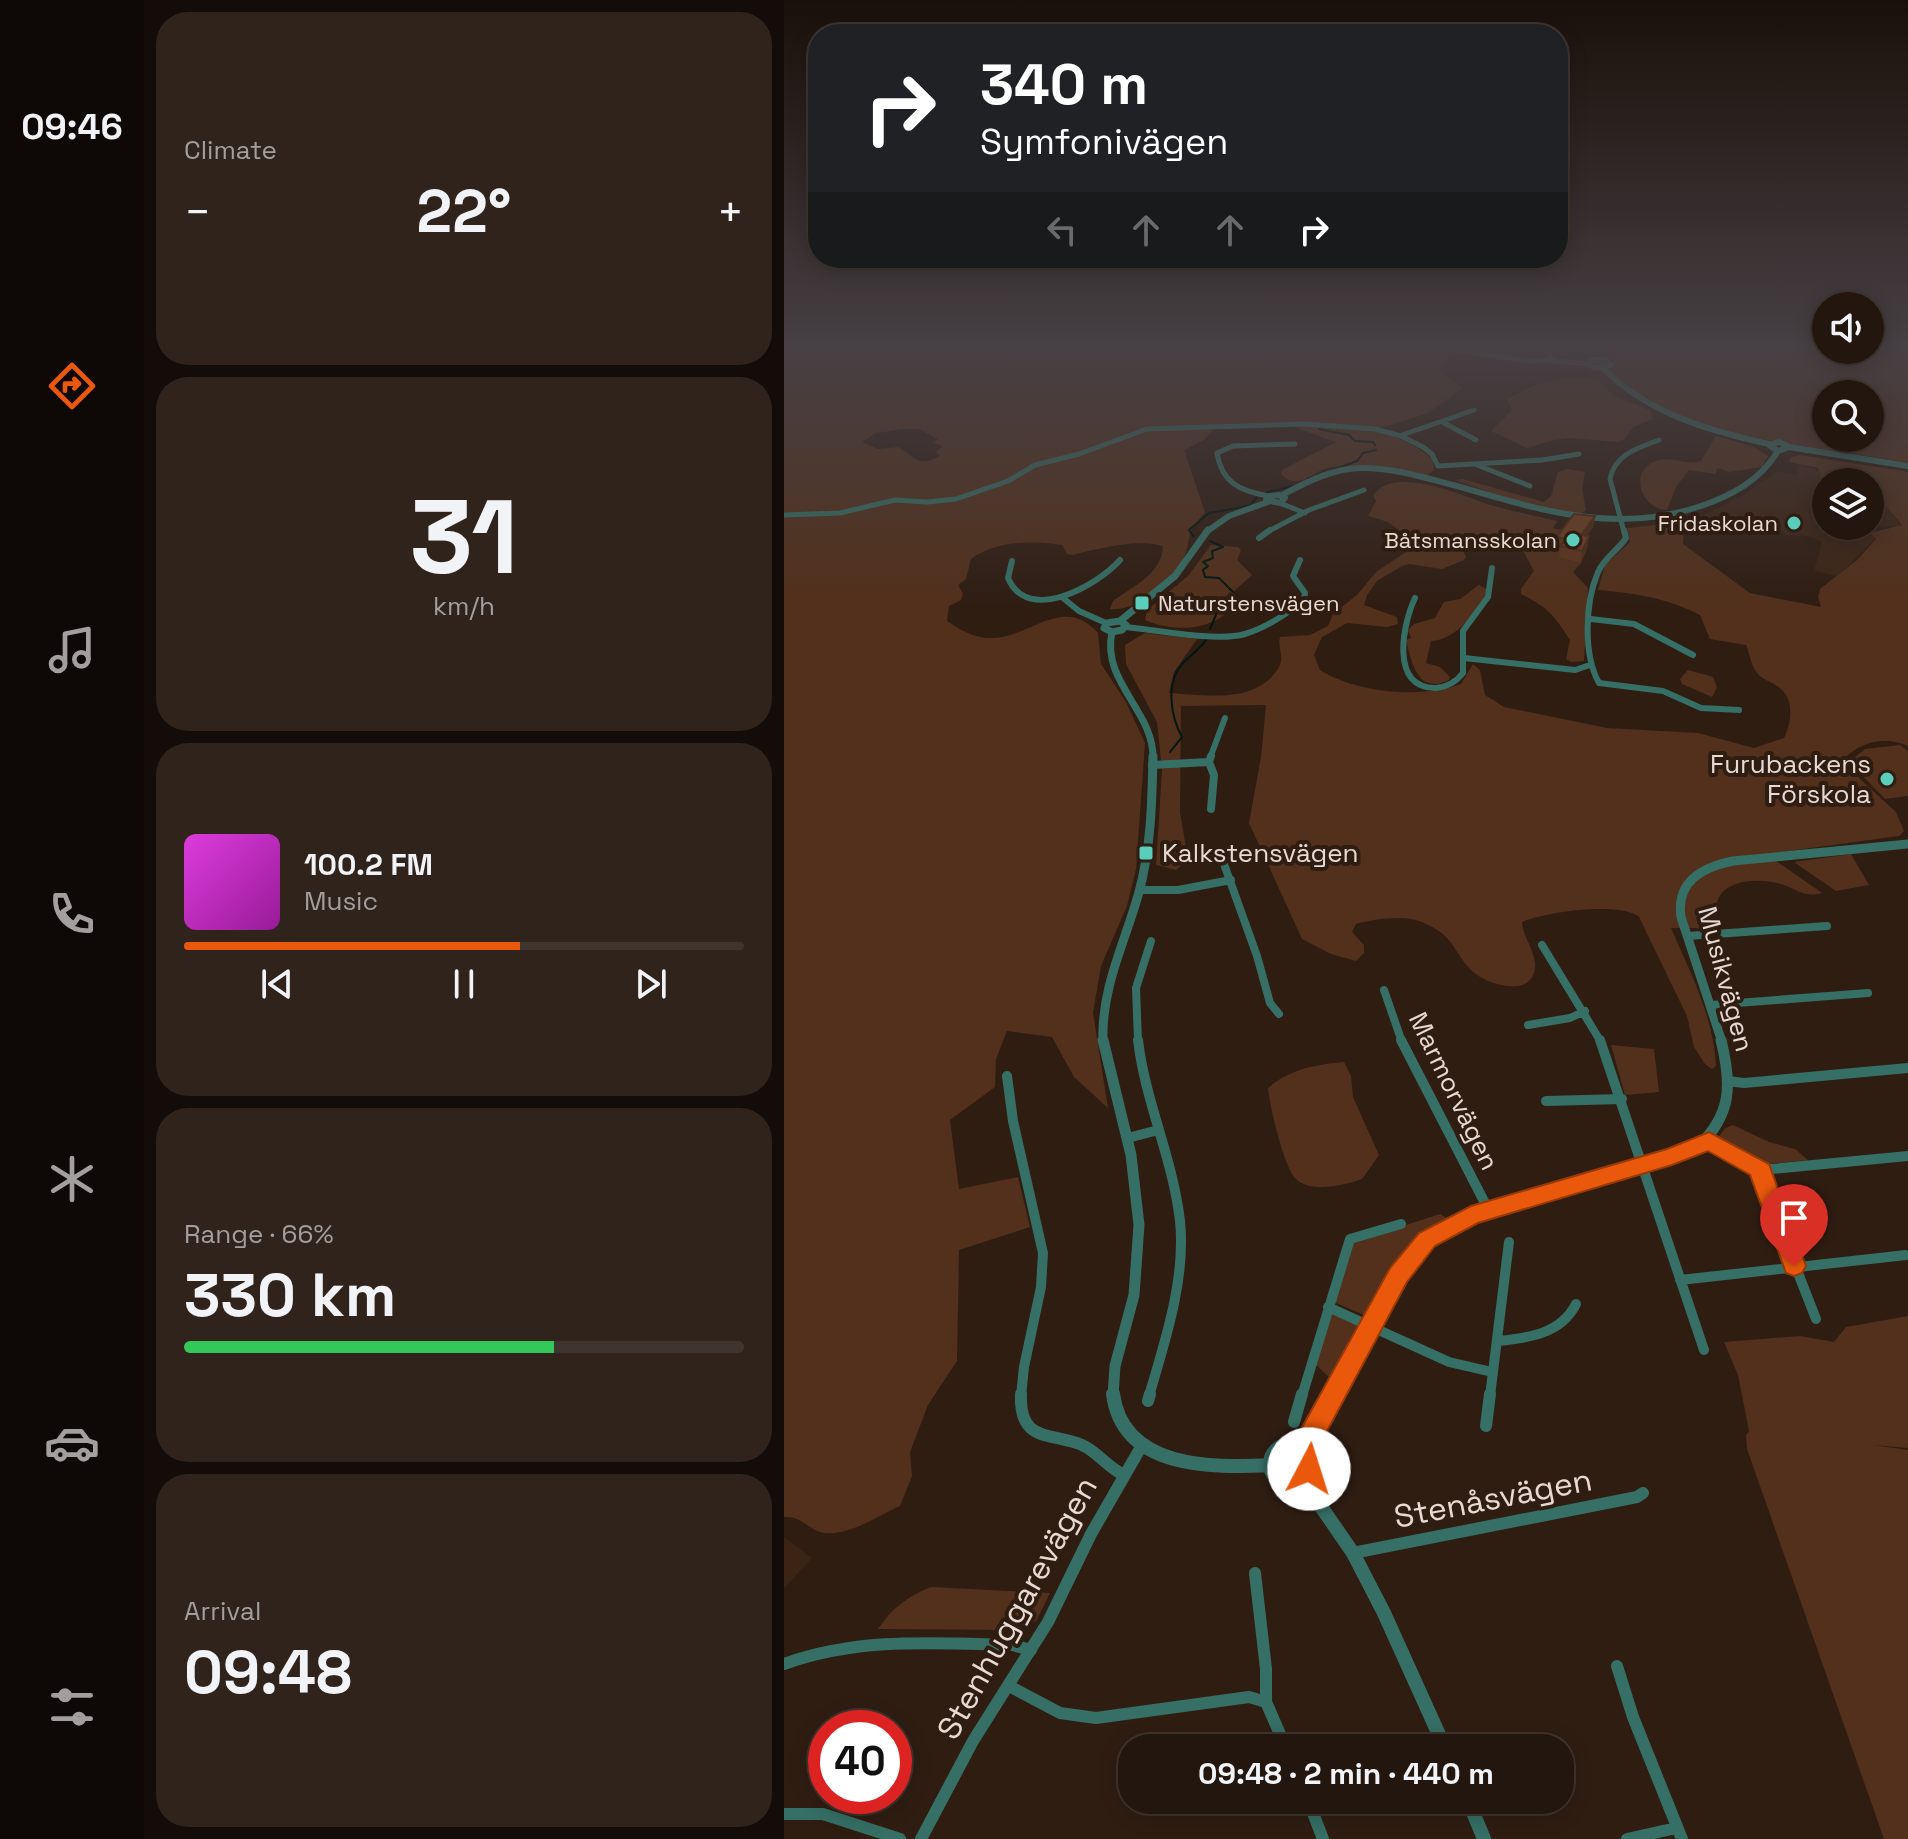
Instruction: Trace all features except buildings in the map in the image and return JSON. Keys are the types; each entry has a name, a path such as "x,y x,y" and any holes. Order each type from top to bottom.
{"street":[{"path":"784,515 840,513 895,500 927,502 956,499 1008,481 1035,465 1079,454 1131,435"},
{"path":"1397,435 1432,454 1438,466"},
{"path":"1401,436 1405,435"},
{"path":"1466,435 1476,440"},
{"path":"1729,435 1908,466"},
{"path":"1659,440 1628,453 1615,462 1611,470 1611,484 1623,520 1625,541 1598,572 1591,619 1590,665 1599,683 1663,691 1701,708 1739,710"},
{"path":"1295,444 1233,446 1217,453 1224,478 1230,485 1268,499 1281,499 1323,475 1353,468 1380,469 1431,479 1542,512 1578,519 1623,520 1682,514 1723,498 1761,474 1778,451 1789,447"},
{"path":"1769,444 1778,451"},
{"path":"1438,466 1579,454"},
{"path":"1477,465 1530,486"},
{"path":"1431,479 1438,466"},
{"path":"1259,538 1264,532 1305,513 1364,490"},
{"path":"1123,624 1175,576 1209,528 1268,499"},
{"path":"1281,499 1305,513"},
{"path":"1012,561 1008,568 1009,580 1019,593 1042,600 1063,598 1112,570 1120,560"},
{"path":"1063,598 1109,628 1123,624 1226,636 1254,631 1291,611 1304,600 1304,589 1293,576 1300,560"},
{"path":"1415,598 1402,632 1413,679 1435,687 1454,683 1463,673 1463,631 1488,597 1492,568"},
{"path":"1591,619 1634,624 1693,655"},
{"path":"1109,628 1107,655 1148,729 1153,746 1146,853 1140,890 1109,971 1102,1019 1103,1041 1128,1138 1137,1190 1139,1229 1133,1303 1112,1389 1119,1418 1141,1447 1156,1455 1200,1464 1270,1465"},
{"path":"1464,658 1575,670 1590,665"},
{"path":"1211,809 1214,775 1209,762 1225,718"},
{"path":"1152,765 1209,762"},
{"name":"Musikvägen","path":"1709,1141 1718,1128 1727,1104 1727,1081 1720,1034 1688,936 1680,899 1684,889 1699,872 1735,862 1908,846"},
{"path":"1220,853 1270,1003 1279,1014"},
{"path":"1140,890 1178,890 1231,880"},
{"path":"1688,936 1827,926"},
{"path":"1148,1401 1177,1274 1181,1230 1165,1146 1158,1130 1140,1053 1136,986 1151,941"},
{"path":"1542,945 1604,1046 1704,1350"},
{"name":"Marmorvägen","path":"1384,990 1401,1039 1488,1209"},
{"path":"1711,1005 1868,993"},
{"path":"1528,1025 1570,1018 1585,1011"},
{"path":"1727,1081 1756,1082 1908,1068"},
{"path":"1007,1076 1008,1103 1043,1249 1044,1271 1022,1382 1021,1409 1024,1419 1042,1437 1083,1446 1091,1450 1105,1466 1124,1475"},
{"path":"1546,1101 1622,1099"},
{"path":"1128,1138 1158,1130"},
{"path":"1304,1449 1399,1275 1427,1239 1446,1227 1488,1209 1643,1166 1709,1141 1761,1170 1908,1156"},
{"path":"1761,1170 1761,1178 1816,1319"},
{"path":"1294,1422 1350,1239 1401,1224"},
{"path":"1486,1426 1509,1242"},
{"path":"1680,1280 1906,1255"},
{"path":"1498,1341 1543,1332 1567,1321 1576,1304"},
{"path":"1328,1307 1449,1362 1492,1372"},
{"path":"1293,1444 1304,1449 1310,1462 1302,1479 1284,1482 1274,1476 1270,1465 1273,1454 1282,1446 1293,1444"},
{"name":"Stenhuggarevägen","path":"921,1839 973,1741 1067,1588 1091,1534 1141,1447"},
{"path":"1302,1479 1353,1553 1439,1734"},
{"name":"Stenåsvägen","path":"1353,1553 1637,1497 1643,1493"},
{"path":"1255,1573 1266,1669 1266,1702 1280,1734"},
{"path":"784,1664 822,1649 858,1644 1012,1645 1031,1650"},
{"path":"1617,1666 1679,1834 1627,1839"},
{"path":"1009,1686 1037,1704 1071,1718 1096,1718 1249,1697 1266,1702"},
{"path":"784,1814 823,1814 900,1839"},
{"path":"1313,1814 1323,1839"},
{"path":"1474,1814 1484,1839"}],"shaded area":[{"path":"784,435 873,435 862,442 878,449 898,447 926,461 940,456 936,452 943,446 934,443 938,439 930,435 1209,435 1184,450 1205,512 1193,527 1184,557 1171,576 1143,600 1121,609 1110,609 1113,601 1152,572 1158,564 1163,546 1130,544 1072,555 1067,554 1062,545 1027,542 1003,545 971,559 966,579 958,585 963,594 961,600 949,606 947,621 963,631 986,638 1007,636 1059,617 1072,617 1085,622 1098,633 1101,664 1126,702 1145,743 1136,869 1127,906 1101,966 1093,1013 1108,1108 1074,1077 1052,1037 1007,1031 996,1059 995,1087 950,1120 959,1189 1018,1177 1030,1227 959,1250 957,1361 928,1405 910,1452 912,1476 900,1506 837,1533 817,1531 784,1517"},
{"path":"1316,435 1387,435 1402,440 1433,460 1434,470 1427,475 1332,467 1300,481 1281,474 1282,470 1336,442"},
{"path":"1499,435 1628,435 1618,442 1571,438 1527,448"},
{"path":"1744,435 1812,435 1812,447"},
{"path":"1884,435 1908,435 1908,463 1842,452 1884,452"},
{"path":"1716,436 1754,447 1768,456 1762,467 1729,472 1717,468 1716,474 1689,470 1676,487 1667,510 1650,503 1641,489 1640,481 1647,466 1661,459 1701,461"},
{"path":"1800,455 1883,468 1818,468 1789,462 1791,457"},
{"name":"Fridaskolan","path":"1800,465 1812,468 1812,538 1786,535 1755,520 1726,533 1698,518 1747,493 1777,471 1796,475"},
{"path":"1884,468 1908,472 1908,746 1892,741 1875,742 1851,752 1845,758 1846,766 1896,812 1904,831 1899,836 1766,854 1822,893 1805,894 1766,881 1741,882 1718,898 1716,921 1719,930 1709,933 1699,928 1671,928 1706,1012 1716,1066 1712,1069 1694,1047 1687,1016 1639,917 1630,912 1582,910 1522,922 1535,964 1533,975 1520,986 1499,985 1479,976 1442,933 1417,920 1390,918 1356,924 1352,932 1364,945 1364,953 1356,961 1331,954 1302,939 1249,823 1261,757 1266,705 1181,706 1180,812 1188,860 1176,870 1156,865 1162,770 1157,722 1126,664 1125,645 1145,633 1197,639 1174,672 1169,693 1229,695 1257,687 1279,667 1280,637 1310,635 1328,626 1333,614 1358,594 1376,572 1418,544 1388,522 1368,516 1376,501 1373,496 1383,487 1412,482 1429,485 1490,505 1557,521 1553,528 1568,532 1557,549 1564,551 1560,558 1581,563 1573,572 1588,588 1584,661 1571,662 1566,659 1570,640 1564,631 1544,608 1521,594 1521,589 1534,571 1520,545 1489,536 1467,535 1460,543 1466,557 1464,560 1442,569 1409,564 1377,581 1364,605 1397,617 1398,624 1387,627 1347,623 1322,637 1314,655 1320,670 1352,684 1408,692 1445,689 1461,684 1473,664 1480,670 1485,695 1504,707 1607,728 1698,733 1754,748 1784,738 1790,706 1781,689 1756,672 1746,645 1710,639 1700,615 1676,604 1598,590 1605,565 1630,542 1627,528 1684,522 1683,544 1750,593 1821,607 1818,597 1820,589 1857,560 1875,540 1884,540 1884,530 1902,525 1884,504"},
{"path":"1567,469 1585,472 1582,488 1586,510 1579,516 1514,501 1455,480 1463,479 1544,502 1551,496 1558,472"},
{"name":"Fridaskolan","path":"1884,504 1901,526 1884,527"},
{"name":"Fridaskolan","path":"1817,540 1874,540 1838,576 1814,571 1822,542"},
{"path":"1211,545 1238,547 1241,550 1237,560 1252,575 1234,591 1238,597 1231,608 1210,623 1184,628 1145,620 1147,610 1188,576"},
{"path":"1479,585 1488,590 1473,615 1449,636 1431,641 1426,663 1440,667 1450,677 1449,680 1438,684 1423,680 1411,658 1406,640 1411,638 1408,630 1414,624 1435,618 1444,602 1460,599"},
{"path":"1688,670 1713,677 1717,687 1712,697 1682,684 1680,679"},
{"name":"Furubackens Förskola","path":"1900,745 1908,751 1908,796 1885,799 1849,762 1865,749"},
{"path":"1851,854 1869,885 1836,891 1794,862"},
{"path":"1611,1045 1654,1049 1659,1092 1625,1095"},
{"path":"1344,1062 1351,1076 1353,1097 1379,1155 1362,1179 1337,1186 1309,1186 1301,1183 1290,1171 1274,1121 1268,1088 1303,1069"},
{"path":"1733,1125 1769,1142 1795,1149 1808,1160 1758,1165 1718,1138 1725,1128"},
{"path":"1440,1214 1448,1219 1419,1238 1398,1260 1364,1315 1334,1302 1353,1242"},
{"path":"1330,1313 1357,1325 1330,1378 1314,1363"},
{"path":"1908,1316 1908,1448 1873,1445 1908,1450 1908,1839 1884,1839 1747,1449 1746,1435 1749,1431 1738,1375 1724,1342 1800,1336 1834,1342 1846,1327"},
{"path":"784,1537 812,1558 784,1588"},
{"path":"931,1587 1050,1593 1036,1621 1022,1630 878,1629 901,1604"}],"waterway":[{"path":"1348,435 1355,441 1373,442 1375,445"},
{"path":"1308,479 1357,461 1363,453 1376,450"},
{"path":"1267,492 1294,486"},
{"path":"1194,537 1189,530 1209,513 1249,506 1257,497"},
{"path":"1210,541 1223,547 1212,551 1213,558 1203,562 1208,566 1203,570 1205,577 1219,578 1239,598 1218,610 1210,629"},
{"path":"1170,752 1182,737 1173,710 1173,681 1182,664 1208,636"}],"place":[{"name":"Fridaskolan","path":"1794,523"},
{"name":"Båtsmansskolan","path":"1573,540"},
{"name":"Naturstensvägen","path":"1142,603"},
{"name":"Furubackens Förskola","path":"1887,779"},
{"name":"Kalkstensvägen","path":"1146,853"}],"route":[{"path":"1309,1469 1310,1458 1304,1449 1359,1343 1399,1275 1427,1239 1471,1216 1672,1157 1709,1141 1761,1170 1761,1178 1794,1266"}]}
